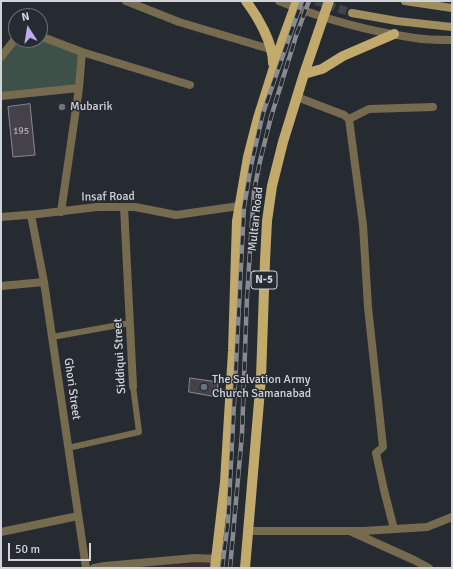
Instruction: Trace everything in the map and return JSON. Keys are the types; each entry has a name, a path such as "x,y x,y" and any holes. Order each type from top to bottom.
{"main road":[{"path":"246,1 258,20 272,50 273,69"},
{"name":"Multan Road","path":"245,568 260,378 267,222 282,142 329,1"},
{"path":"405,1 452,8"},
{"name":"Multan Road","path":"216,563 225,482 233,350 237,221 239,206 258,118 273,69 296,4"},
{"path":"352,13 397,21 452,27"},
{"path":"304,74 322,69 343,56 394,34"}],"street":[{"path":"126,1 179,22 272,50"},
{"path":"279,1 296,4 323,18 353,26 416,39 452,40"},
{"path":"48,39 82,52 190,85"},
{"path":"1,57 8,48"},
{"path":"61,212 79,88 82,52"},
{"path":"1,96 79,88"},
{"path":"297,97 344,115 349,119 363,225 368,307 383,447 376,453 394,529"},
{"path":"349,119 369,109 433,107"},
{"name":"Insaf Road","path":"1,217 61,212 97,207 135,207 176,215 239,206"},
{"name":"Siddiqui Street","path":"124,207 133,386"},
{"name":"Ghori Street","path":"31,215 44,282 86,568"},
{"path":"1,286 44,282"},
{"path":"1,532 78,516"},
{"path":"248,531 348,531 427,527 452,517"},
{"path":"348,531 429,568"},
{"path":"94,568 195,558 216,563"}],"lane":[{"path":"52,337 130,323"},
{"name":"Siddiqui Street","path":"68,448 139,432 133,386"}],"shaded area":[{"path":"218,552 216,568 105,568 105,566"}],"green space":[{"path":"48,42 82,52 76,88 1,96 1,57 9,48 48,48"}],"building":[{"path":"30,104 35,155 13,157 8,107"},
{"name":"The Salvation Army Church Samanabad","path":"190,378 218,382 217,397 189,392"}],"tunnel":[{"path":"316,1 352,13"}],"railway":[{"path":"222,568 228,522 244,207 251,166 263,113 302,1"},
{"path":"230,568 242,434 247,296 254,191 271,117 296,36 309,1"}],"place":[{"name":"Mubarik","path":"62,107"},
{"name":"The Salvation Army Church Samanabad","path":"204,387"}]}
